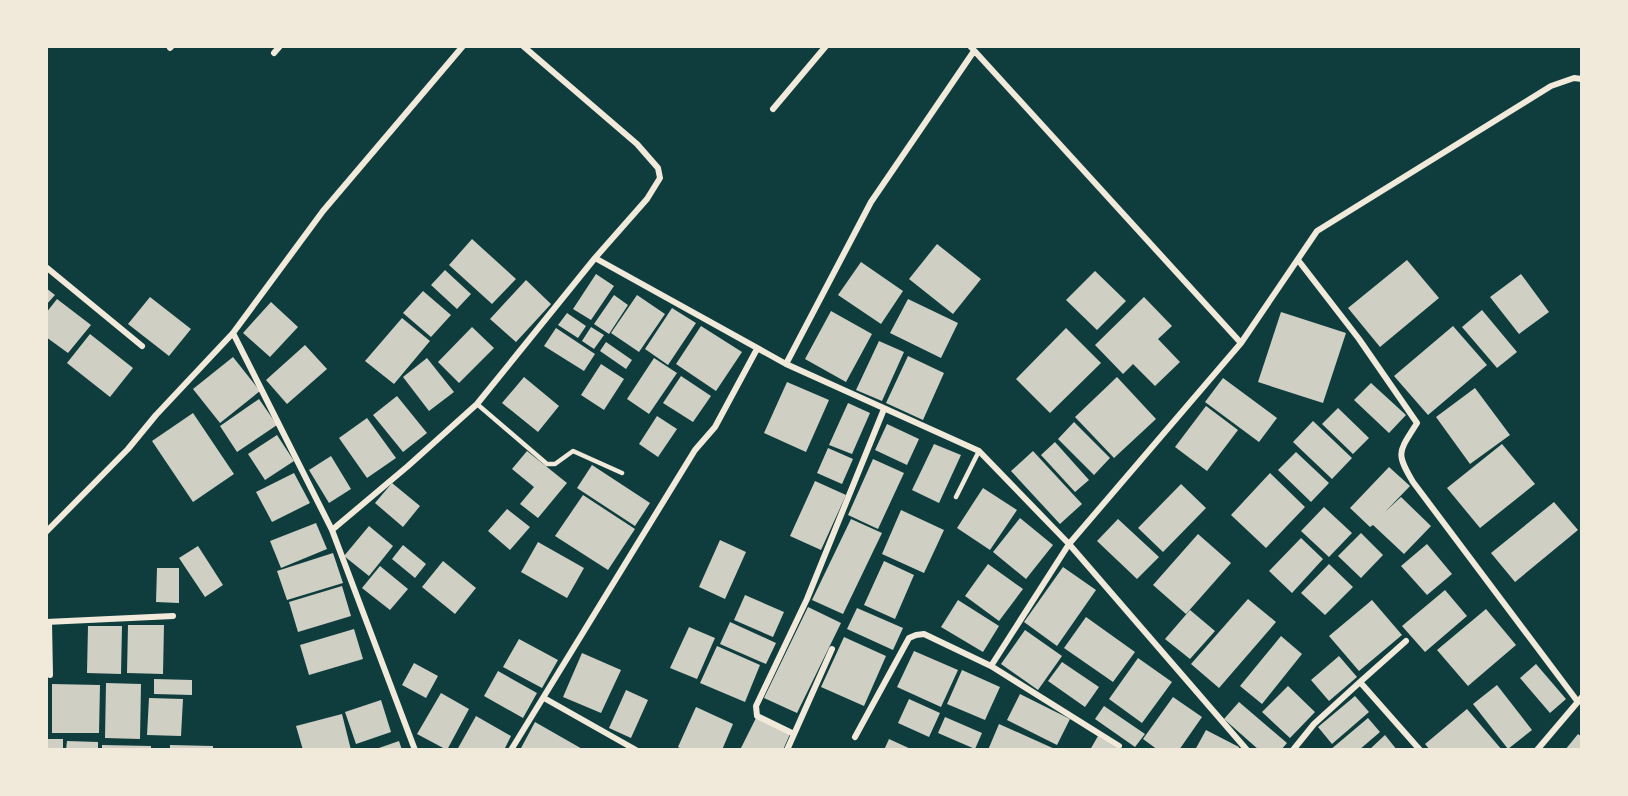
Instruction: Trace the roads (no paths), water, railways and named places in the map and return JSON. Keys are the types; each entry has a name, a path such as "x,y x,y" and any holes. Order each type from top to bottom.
{"street":[{"path":"274,53 280,46"},
{"path":"46,532 128,449 156,415 233,333 323,211 463,46"},
{"path":"332,530 477,404 595,258 647,199 660,178 658,168 637,144 523,46"},
{"path":"773,109 826,46"},
{"path":"786,364 871,202 972,49 1241,343"},
{"path":"991,666 1069,544 1241,343 1317,231 1551,86 1574,78 1581,79"},
{"path":"595,258 786,364 979,451 1069,544 1247,750"},
{"path":"1298,260 1359,339 1417,423 1402,447 1400,455 1402,464 1413,482 1580,700 1537,750"},
{"path":"46,267 142,346"},
{"path":"233,333 332,530 415,750"},
{"path":"511,750 695,450 714,427 757,348"},
{"path":"794,734 757,716 756,706 807,599 866,459 884,409"},
{"path":"50,675 48,622 173,616"},
{"path":"855,737 909,638 916,634 924,634 991,666 1119,746"},
{"path":"1293,750 1314,724 1406,641"},
{"path":"787,750 832,649"},
{"path":"1360,682 1420,750"},
{"path":"544,698 636,750"}],"lane":[{"path":"477,404 547,464 555,464 573,451 622,473"},
{"path":"956,497 979,451"}]}
